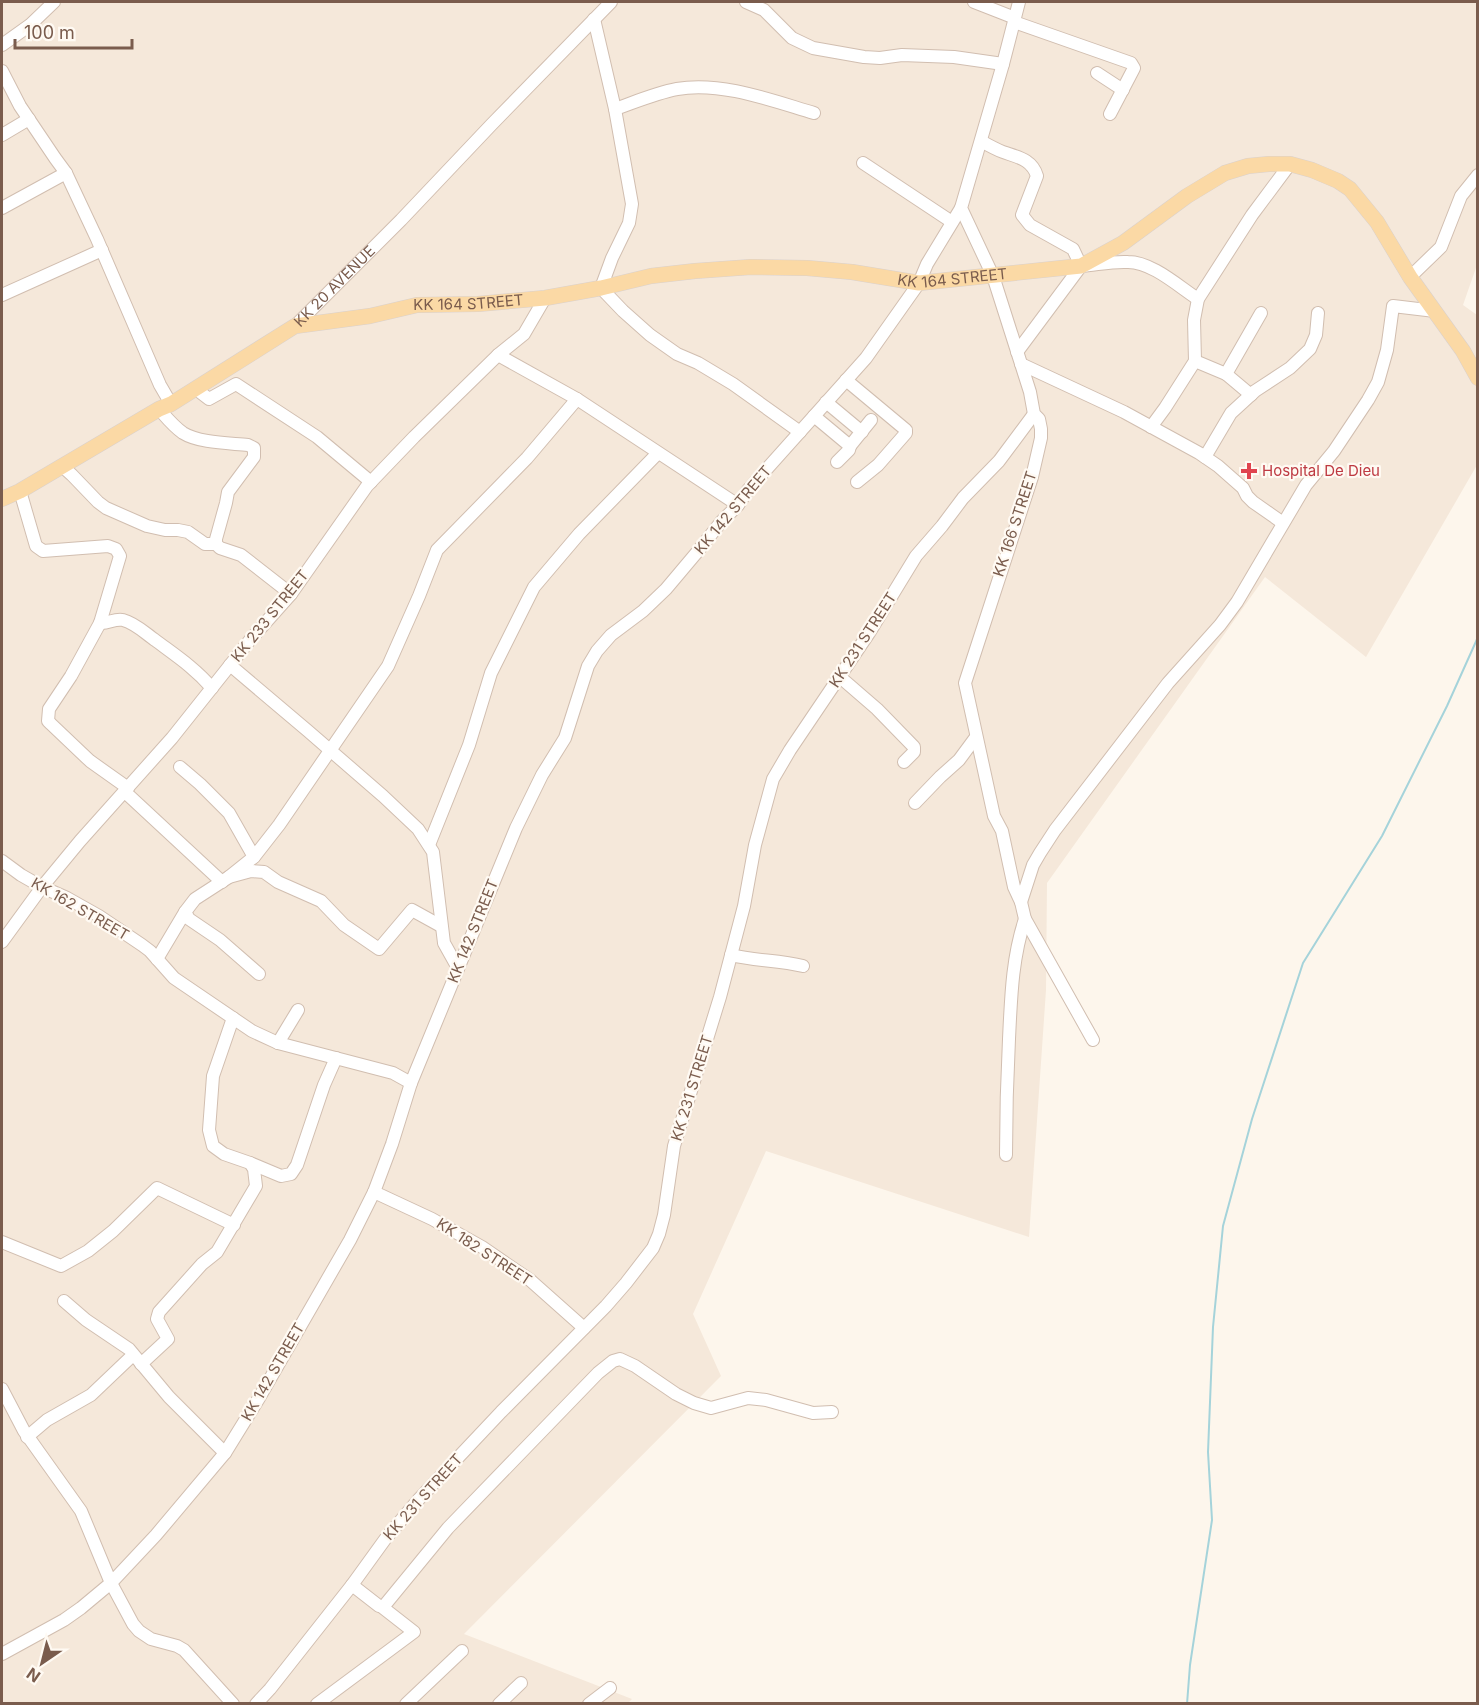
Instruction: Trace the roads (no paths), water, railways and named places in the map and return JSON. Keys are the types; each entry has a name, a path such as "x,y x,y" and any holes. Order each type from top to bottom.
{"main road":[{"name":"KK 164 STREET","path":"295,326 370,316 417,305 478,304 545,298 651,276 694,270 751,267 807,268 919,283 1081,266 1123,243 1187,196 1225,173 1248,166 1290,164 1312,170 1350,189 1377,222 1410,278 1462,351 1478,378"},
{"name":"KK 20 AVENUE","path":"2,499 20,491 196,388 295,326"}],"street":[{"path":"2,45 30,25 54,2"},
{"name":"KK 20 AVENUE","path":"295,326 401,220 611,2"},
{"path":"746,2 764,10 792,38 813,48 864,57 880,58 902,55 954,57 1003,64"},
{"path":"974,2 1014,20 1131,63 1134,68 1110,114"},
{"path":"961,208 1019,2"},
{"path":"594,19 615,109 632,204 629,223 612,258 602,288 622,311 650,335 677,354 698,363 733,384 800,432"},
{"path":"2,71 29,119 66,173 160,385 165,406 178,429 195,439 249,445 254,448 254,457 228,492 216,544"},
{"path":"1097,73 1123,90"},
{"path":"615,109 675,89 708,87 760,97 814,113"},
{"path":"2,135 29,119"},
{"path":"981,141 1028,161 1035,169 1037,176 1022,215 1030,225 1073,249 1081,266"},
{"path":"862,163 952,222"},
{"path":"1151,427 1195,361 1194,320 1198,299 1252,215 1290,164"},
{"path":"2,208 66,173"},
{"path":"1410,278 1441,247 1461,196 1478,175"},
{"name":"KK 142 STREET","path":"2,1654 64,1620 111,1583 156,1535 225,1453 350,1240 374,1192 411,1083 458,968 516,828 538,783 565,738 592,659 611,636 666,589 721,522 738,505 748,490 866,358 919,283 927,264 961,208"},
{"name":"KK 166 STREET","path":"961,208 993,276 1030,392 1034,414 1039,419 1041,438 1032,477 965,683 994,816 1002,831 1014,886 1022,902 1025,919 1093,1040"},
{"path":"2,295 102,250"},
{"path":"1081,266 1137,263 1150,267 1198,299"},
{"path":"1081,266 1019,358 1205,457 1244,488 1247,496 1253,502 1283,523"},
{"name":"KK 233 STREET","path":"2,942 42,887 172,738 291,594 371,482 498,355 524,334 545,298"},
{"path":"1022,902 1034,866 1055,830 1168,684 1220,625 1237,602 1306,485 1334,451 1368,399 1378,382 1387,351 1393,306 1434,311"},
{"path":"1226,374 1261,313"},
{"path":"1205,457 1231,413 1251,395 1290,368 1310,349 1316,335 1318,313"},
{"path":"498,355 577,399 738,505"},
{"path":"1195,361 1226,374 1251,395"},
{"path":"846,380 906,430 906,433 878,465 857,482"},
{"path":"196,388 209,399 236,384 317,437 371,482"},
{"path":"157,959 184,912 195,899 226,880 254,857 331,751 388,666 437,550 527,458 577,399"},
{"path":"826,402 862,432"},
{"name":"KK 231 STREET","path":"256,1704 419,1499 626,1283 653,1248 659,1234 674,1146 720,997 744,906 755,845 773,779 869,633 916,556 963,498 999,461 1034,414"},
{"path":"814,416 850,446"},
{"path":"837,462 871,420"},
{"path":"429,844 469,745 491,673 534,587 579,534 658,453"},
{"path":"62,466 106,508 147,526 188,532 205,544 216,544 220,548 242,555 291,594"},
{"path":"20,491 36,546 43,551 108,546 116,549 120,556 100,622 71,676 49,709 48,721 90,761 127,790 226,880"},
{"path":"100,622 124,620 138,627 186,662 212,688"},
{"path":"230,665 383,796 418,829 433,852 444,943 458,968"},
{"path":"840,677 877,709 914,747 914,752 904,762"},
{"path":"915,803 959,760 976,737"},
{"path":"180,767 229,813 254,857"},
{"name":"KK 162 STREET","path":"2,861 42,887 99,916 142,945 174,978 252,1031 278,1042 393,1073 411,1083"},
{"path":"226,880 252,871 264,872 278,882 321,901 344,925 379,950 412,910 441,926"},
{"path":"184,912 189,919 220,940 259,974"},
{"path":"1006,1155 1011,982 1018,939 1025,919"},
{"path":"731,955 803,966"},
{"path":"278,1042 298,1010"},
{"path":"233,1018 213,1076 209,1130 213,1146 224,1154 281,1176 291,1174 297,1165 324,1085 336,1058"},
{"path":"27,1437 47,1420 91,1395 168,1339 157,1319 159,1312 202,1264 217,1252 234,1226 256,1186 254,1169 250,1163"},
{"path":"2,1242 61,1266 88,1251 113,1231 157,1188 234,1226"},
{"name":"KK 182 STREET","path":"374,1192 432,1219 482,1247 531,1280 584,1328"},
{"path":"64,1301 86,1320 126,1346 169,1397 225,1453"},
{"path":"382,1607 448,1528 598,1373 613,1361 620,1359 635,1366 676,1394 711,1408 748,1398 766,1400 813,1413 832,1412"},
{"path":"2,1389 27,1437 81,1511 111,1583 133,1624 151,1639 184,1650 233,1704"},
{"path":"317,1704 414,1632 352,1585"},
{"path":"406,1704 462,1651"},
{"path":"499,1704 521,1683"},
{"path":"590,1704 610,1688"}],"waterway":[{"path":"1187,1704 1190,1665 1212,1520 1208,1452 1213,1327 1223,1226 1252,1119 1303,963 1382,836 1447,706 1478,637"}],"place":[{"name":"Hospital De Dieu","path":"1249,471"}]}
